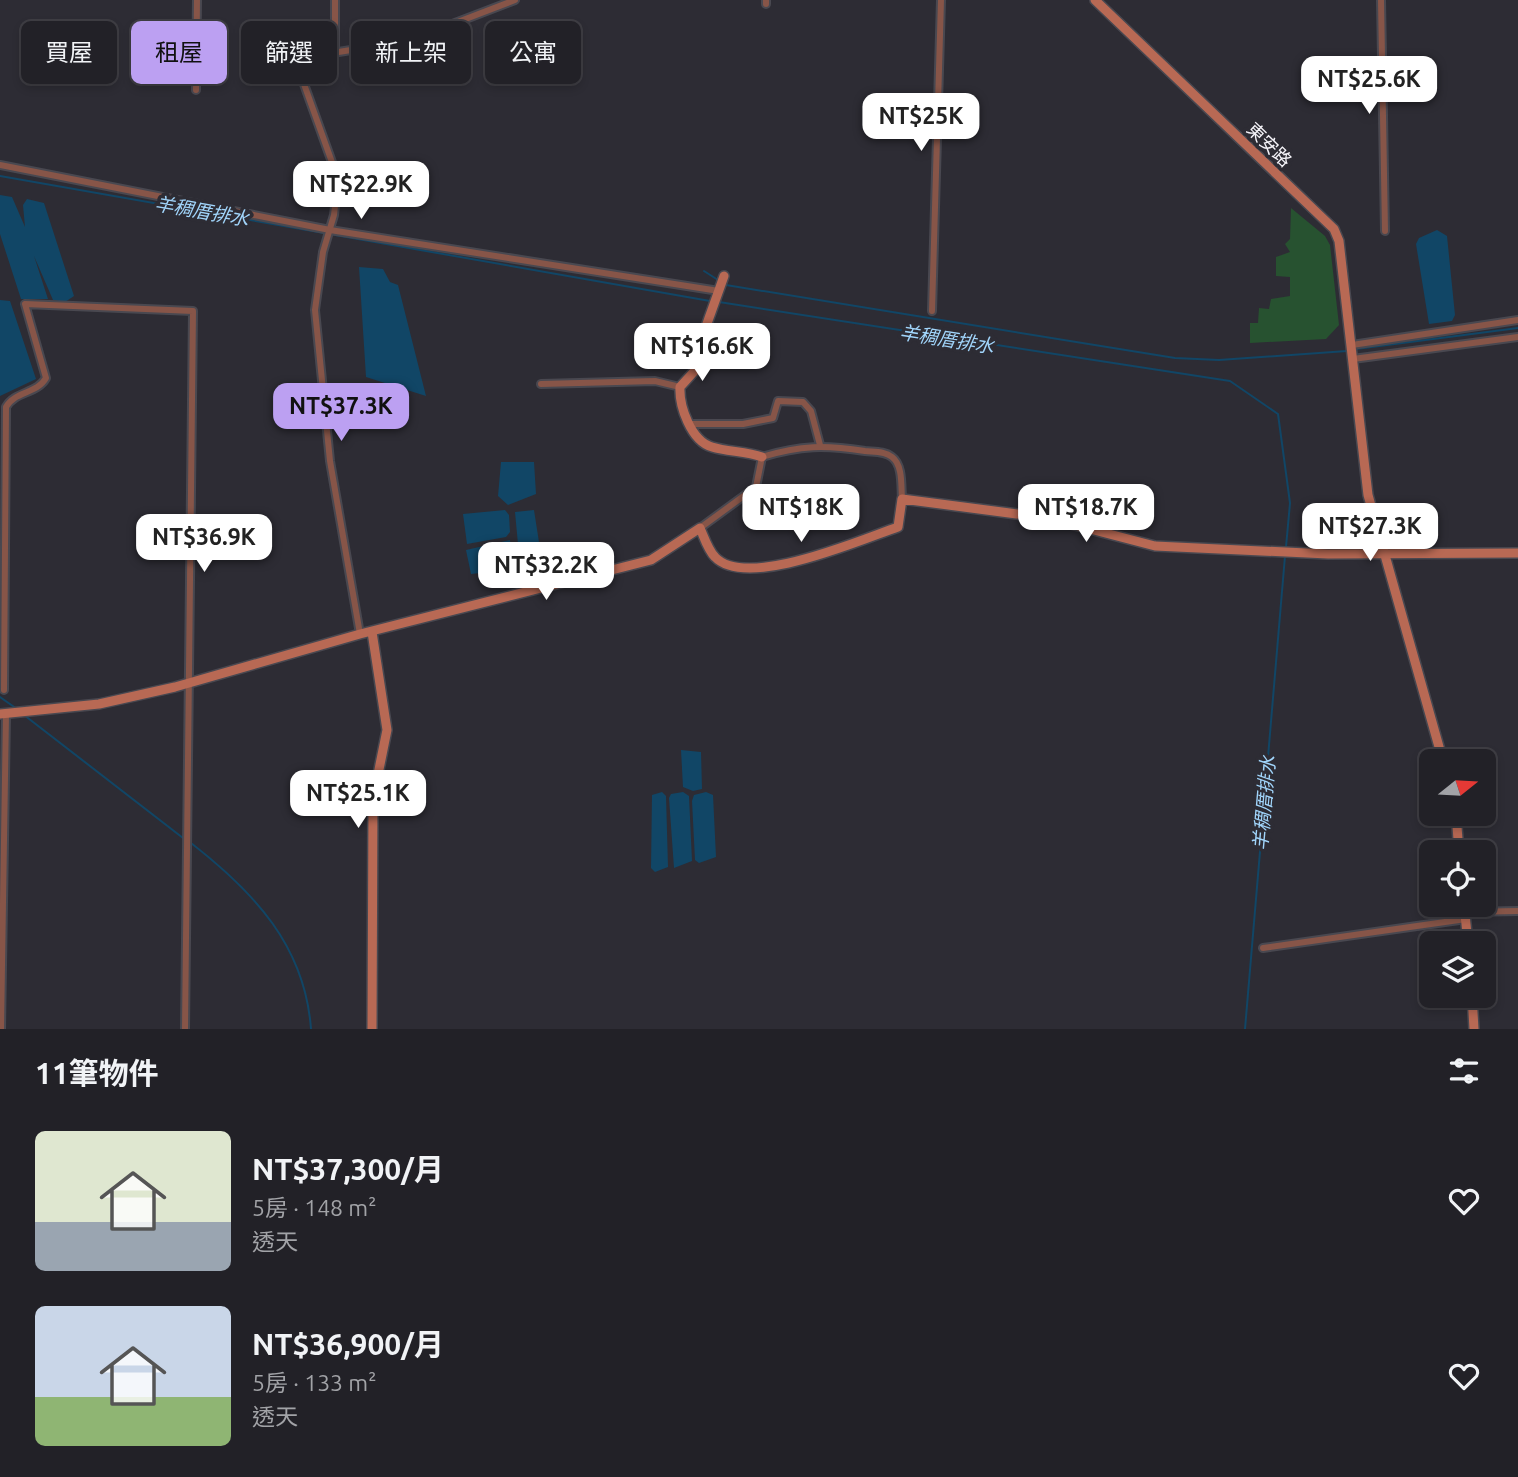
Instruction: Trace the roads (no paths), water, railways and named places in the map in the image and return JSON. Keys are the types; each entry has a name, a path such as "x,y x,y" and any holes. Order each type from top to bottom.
{"street":[{"path":"196,90 197,0"},
{"path":"335,0 335,21"},
{"path":"337,53 429,33 501,2 515,0"},
{"path":"932,311 941,0"},
{"name":"東安路","path":"1095,0 1334,229 1339,241 1353,352 1367,495 1440,749"},
{"path":"1381,0 1385,230"},
{"path":"304,84 338,179 334,215 324,248 315,310 322,403 360,634"},
{"path":"0,165 329,231 719,290"},
{"path":"700,528 714,557 744,570 794,562 898,527 902,499 899,468 894,458 884,453 820,445 762,457 709,447 690,424 680,402 680,387 700,365 704,332 724,275"},
{"path":"4,690 6,407 10,400 42,386 46,378 25,304 193,311 186,1029"},
{"path":"1353,352 1518,320"},
{"path":"1353,352 1518,337"},
{"path":"541,384 655,381 680,387"},
{"path":"690,424 754,424 773,418 778,401 803,402 811,411 820,445"},
{"path":"1,1029 6,714 99,704 189,683 360,634 651,560 756,487 762,457"},
{"path":"902,499 1048,518 1155,546 1294,552 1518,553"},
{"path":"372,632 387,730 373,799 372,1029"},
{"path":"1496,911 1518,911"},
{"path":"1263,948 1437,917"},
{"path":"1473,1008 1474,1029"}],"water":[{"path":"0,195 12,197 25,227 23,205 27,199 44,203 74,296 65,302 53,300 34,256 48,299 21,299 0,234"},
{"path":"1437,230 1447,236 1455,315 1452,321 1429,324 1416,244 1419,238"},
{"path":"359,267 383,269 390,282 398,285 426,396 366,377"},
{"path":"0,300 10,301 36,379 0,396"},
{"path":"501,462 534,462 536,494 508,505 498,496"},
{"path":"505,510 509,515 510,532 506,537 467,544 463,514"},
{"path":"534,510 543,568 542,582 522,587 515,512"},
{"path":"510,540 514,569 471,574 466,550"},
{"path":"681,750 701,752 702,789 693,791 683,787"},
{"path":"662,792 666,796 668,867 655,872 651,868 652,795"},
{"path":"683,792 689,796 692,861 674,868 669,798 671,794"},
{"path":"706,792 713,795 716,857 699,863 695,860 692,801 694,795"}],"waterway":[{"name":"羊稠厝排水","path":"0,176 710,301"},
{"path":"704,271 718,280"},
{"path":"726,285 1175,358 1219,360 1347,351"},
{"name":"羊稠厝排水","path":"719,302 1230,381 1278,414 1290,503 1286,547"},
{"path":"1356,349 1518,328"},
{"name":"羊稠厝排水","path":"1245,1029 1285,556"},
{"path":"0,697 17,709"},
{"path":"24,715 183,838"},
{"path":"191,843 235,881 272,923 299,972 307,999 311,1029"}]}
